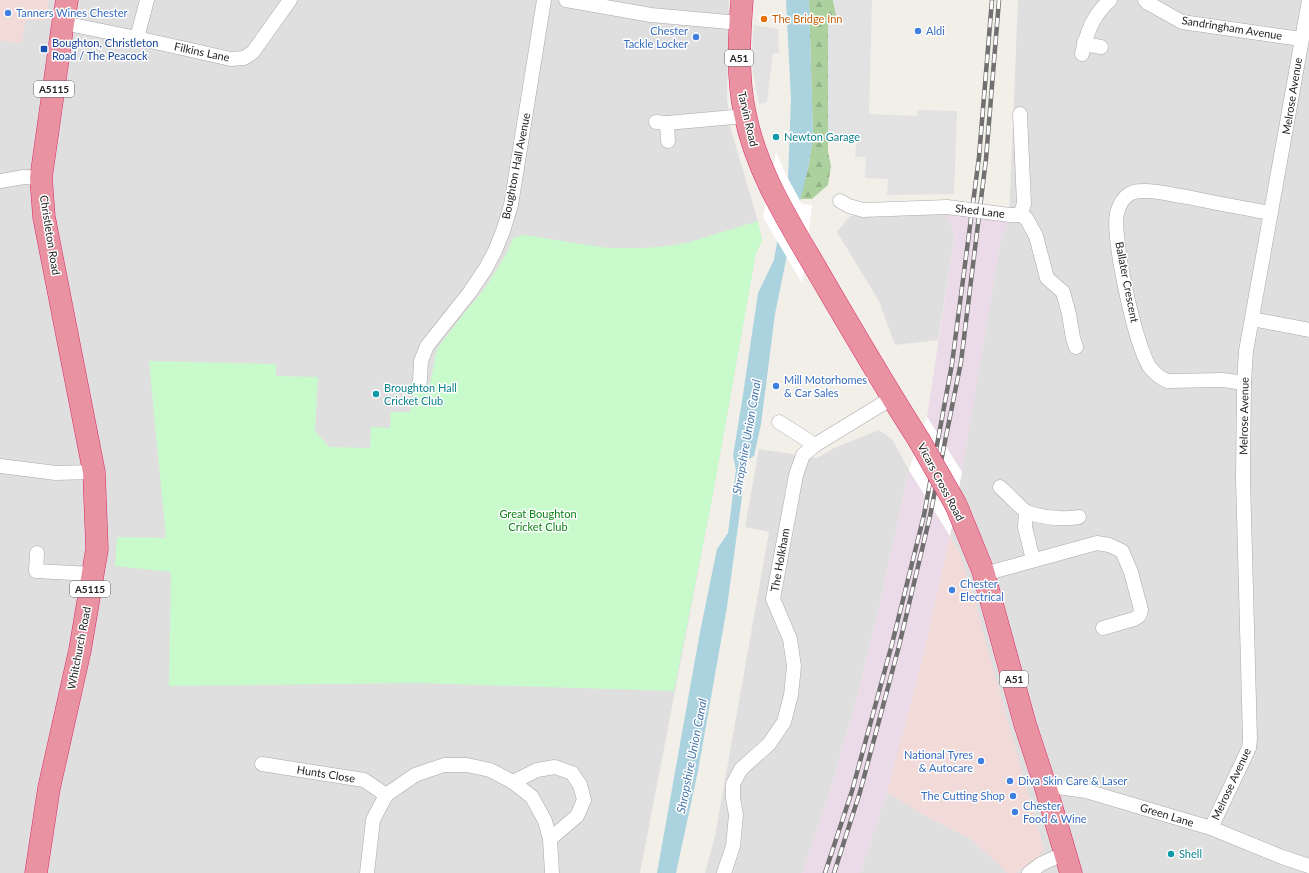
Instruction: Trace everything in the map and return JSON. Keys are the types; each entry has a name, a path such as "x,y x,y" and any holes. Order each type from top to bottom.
{"highway":[{"name":"Christleton Road","path":"62,304 44,217 41,178 67,0"},
{"name":"Tarvin Road","path":"742,0 739,59 741,95 745,116 760,165 779,205 793,229"},
{"name":"Vicars Cross Road","path":"793,229 956,505 984,574 1026,724 1068,863"},
{"name":"Whitchurch Road","path":"36,873 49,788 80,650 97,549 94,472 62,304"}],"street":[{"path":"138,38 147,0"},
{"name":"Filkins Lane","path":"63,23 231,59 244,58 253,52 290,0"},
{"name":"Boughton Hall Avenue","path":"420,381 421,361 427,346 470,292 486,268 503,231 511,204 544,0"},
{"path":"566,0 651,15 740,23"},
{"path":"1101,47 1090,45 1083,48 1089,28 1096,16 1110,0"},
{"name":"Sandringham Avenue","path":"1145,0 1182,22 1301,39"},
{"name":"Melrose Avenue","path":"1210,828 1249,748 1243,478 1244,383 1246,351 1293,93 1301,39 1309,3"},
{"name":"Shed Lane","path":"840,201 849,206 863,210 947,207 1015,215 1024,204 1020,114"},
{"path":"668,141 661,123 745,116"},
{"path":"0,181 24,177 41,178"},
{"name":"Ballater Crescent","path":"1244,383 1223,380 1168,381 1160,378 1154,373 1145,356 1138,337 1123,277 1117,212 1126,196 1132,192 1140,190 1165,193 1270,213"},
{"path":"1015,215 1026,218 1036,236 1048,278 1063,292 1076,347"},
{"path":"1252,319 1309,330"},
{"name":"The Holkham","path":"724,873 733,846 736,815 733,798 733,784 741,769 769,744 784,722 791,695 794,666 790,639 774,599 796,475 803,455 815,445 892,398"},
{"path":"779,422 815,445"},
{"path":"0,466 56,473 94,472"},
{"path":"1000,488 1026,512 1040,517 1064,519 1079,517"},
{"path":"1026,512 1025,527 1033,560"},
{"path":"984,574 1097,543 1109,545 1122,551 1131,572 1141,610 1139,616 1134,619 1103,628"},
{"path":"37,553 36,571 92,574"},
{"name":"Hunts Close","path":"262,764 364,780 386,794"},
{"path":"366,873 373,820 386,794 415,775 444,765 467,765 490,770 513,782 532,797 545,821 550,839 552,873"},
{"path":"513,782 537,770 554,767 572,773 580,785 584,800 577,816 550,839"},
{"name":"Green Lane","path":"1045,785 1086,791 1210,828 1282,857 1309,866"},
{"path":"1029,873 1041,864 1068,863"}],"shaded area":[{"path":"0,0 729,0 727,98 731,130 758,221 762,241 756,253 713,494 640,873 0,873"},
{"path":"0,0 49,0 45,20 26,20 21,43 0,41"},
{"path":"833,0 872,0 869,114 917,116 917,110 957,111 954,194 887,195 888,179 865,178 866,157 855,157 857,139 828,137 828,23 838,24"},
{"path":"1018,0 1309,0 1309,873 860,873 887,792 950,536 1001,239 1009,219"},
{"path":"754,25 778,29 779,53 773,53 767,102 759,104 753,71 752,49"},
{"path":"944,211 955,233 938,340 895,345 879,301 837,232 850,216 873,213"},
{"path":"944,211 1009,219 1001,239 962,472 927,417 955,233"},
{"path":"879,430 892,439 909,470 858,695 829,794 802,873 705,873 715,836 769,532 745,527 759,449 817,458 834,448"},
{"path":"909,470 950,536 922,660 887,792 860,873 802,873 829,794 858,695"},
{"path":"950,536 960,554 979,615 1044,850 1016,873 1008,873 971,839 922,814 887,792 922,660"}],"green space":[{"path":"809,0 833,0 838,24 828,23 828,152 831,166 828,185 812,199 800,199 809,164 813,136"},
{"name":"Great Boughton Cricket Club","path":"758,221 762,241 756,253 713,494 674,691 418,683 169,686 171,572 115,566 117,537 166,538 149,361 276,364 276,376 318,377 315,431 329,447 370,448 371,427 390,428 391,412 410,412 415,387 430,384 437,349 487,285 507,253 513,238 524,235 608,248 645,248 690,242"}],"water":[{"name":"Shropshire Union Canal","path":"786,0 809,0 813,136 809,164 786,260 775,314 761,424 754,456 747,460 727,607 698,771 676,873 657,873 700,632 717,549 728,533 736,470 733,456 758,293 774,260 788,179 791,99"}],"pier":[{"path":"776,152 785,173 802,204 812,205 802,283 763,217"},
{"path":"927,417 962,472 950,536 909,470"}],"railway":[{"path":"825,873 852,791 892,644 924,515 952,364 979,157 992,0"},
{"path":"834,873 860,792 899,646 930,516 961,362 986,159 999,0"}],"place":[{"name":"Tanners Wines Chester","path":"8,13"},
{"name":"The Bridge Inn","path":"764,19"},
{"name":"Aldi","path":"918,31"},
{"name":"Chester Tackle Locker","path":"696,37"},
{"name":"Boughton, Christleton Road / The Peacock","path":"44,49"},
{"name":"Newton Garage","path":"776,137"},
{"name":"Mill Motorhomes & Car Sales","path":"776,386"},
{"name":"Broughton Hall Cricket Club","path":"376,394"},
{"name":"Chester Electrical","path":"952,590"},
{"name":"National Tyres & Autocare","path":"981,761"},
{"name":"Diva Skin Care & Laser","path":"1010,781"},
{"name":"The Cutting Shop","path":"1013,796"},
{"name":"Chester Food & Wine","path":"1015,812"},
{"name":"Shell","path":"1171,854"}]}
